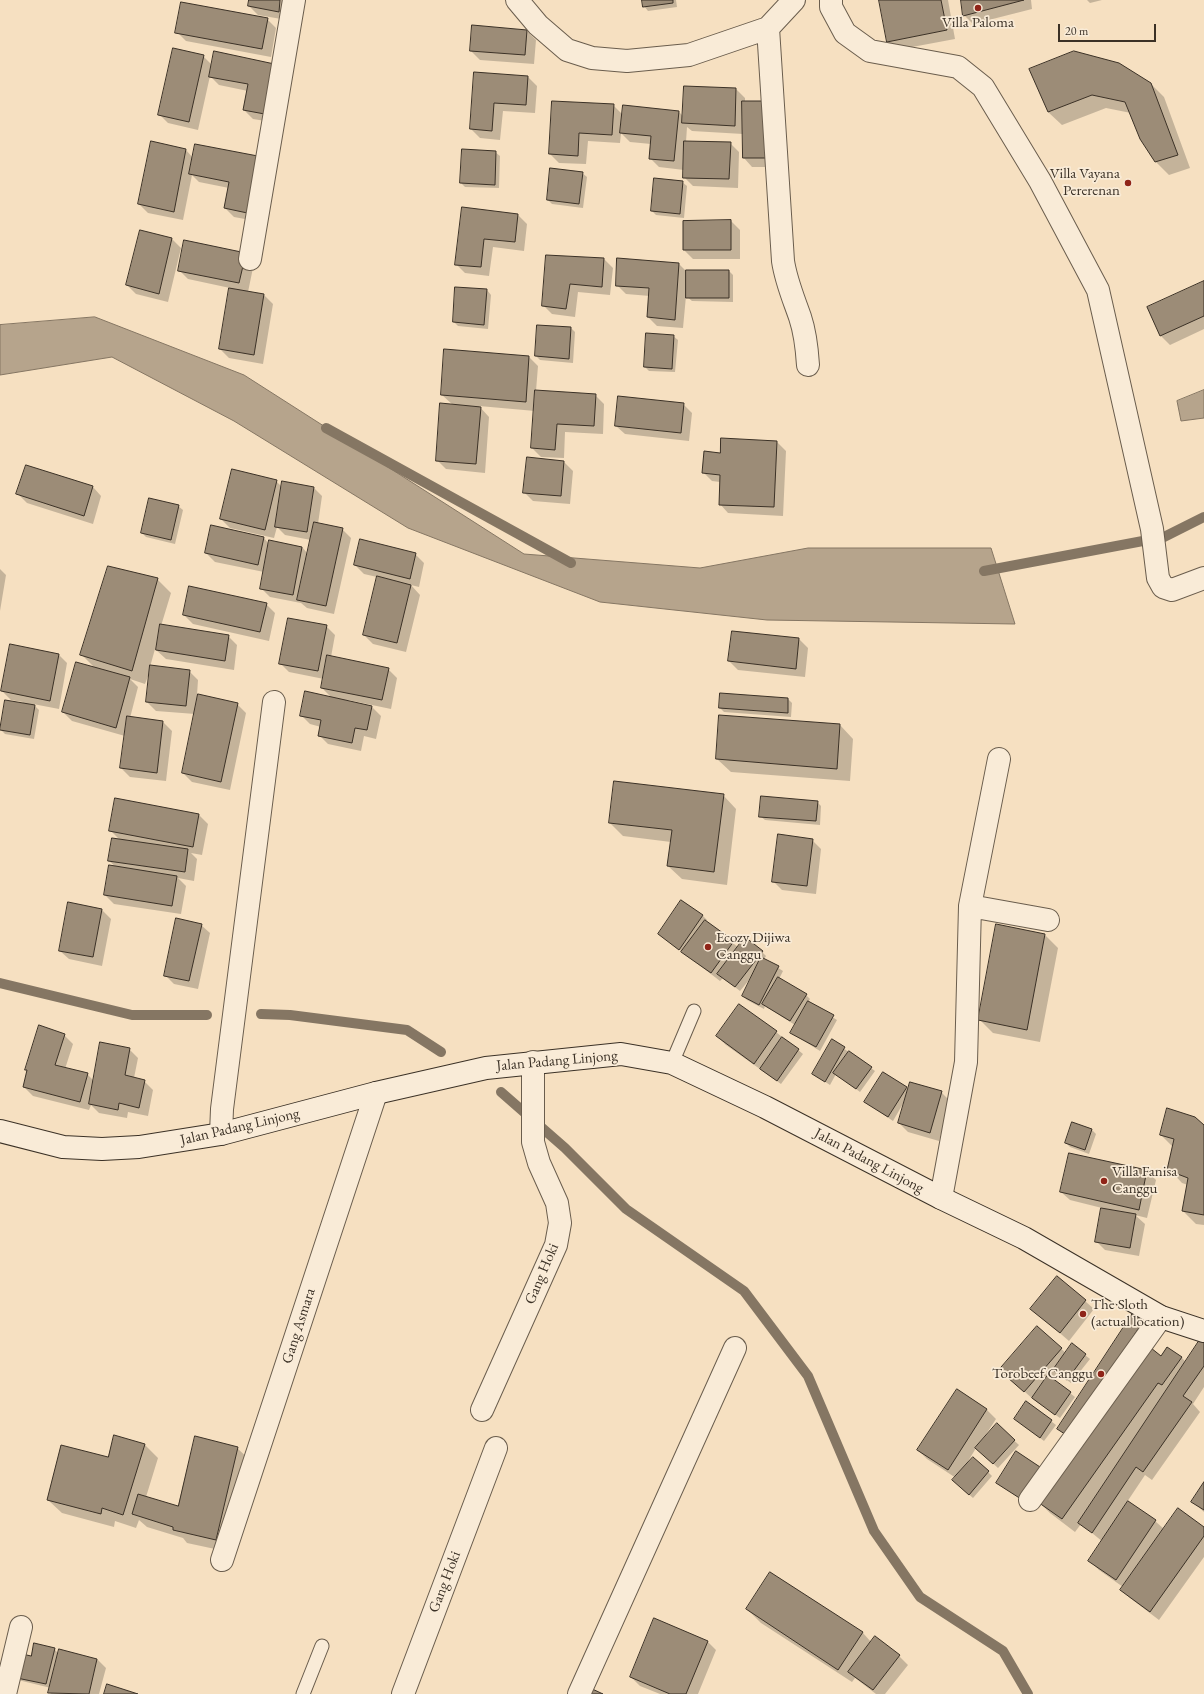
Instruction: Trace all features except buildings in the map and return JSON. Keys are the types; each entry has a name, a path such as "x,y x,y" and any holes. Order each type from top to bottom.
{"street":[{"path":"250,259 294,0"},
{"path":"518,0 538,25 567,50 599,58 627,61 689,55 768,28 794,0"},
{"path":"831,0 831,7 845,33 870,51 958,67 983,86 1040,181 1098,290 1152,529 1158,578 1163,587 1172,590 1204,578"},
{"path":"768,28 783,261 786,280 803,330 808,365"},
{"path":"220,1134 274,702"},
{"path":"941,1198 966,1062 970,906 999,759"},
{"path":"970,906 1048,920"},
{"name":"Jalan Padang Linjong","path":"0,1131 63,1147 102,1149 139,1148 220,1134 376,1093 486,1068 621,1054 672,1063 765,1107 941,1198 1024,1238 1161,1317 1204,1331"},
{"name":"Gang Hoki","path":"482,1410 556,1245 560,1224 557,1203 539,1163 533,1142 533,1062"},
{"name":"Gang Asmara","path":"222,1560 376,1093"},
{"path":"1030,1500 1161,1317"},
{"path":"579,1694 735,1348"},
{"name":"Gang Hoki","path":"403,1694 496,1448"},
{"path":"5,1694 21,1627"}],"lane":[{"path":"672,1063 694,1011"},
{"path":"303,1694 322,1646"}],"shaded area":[{"path":"95,317 244,375 524,554 700,568 808,548 991,548 1015,624 767,620 600,602 408,528 234,421 112,357 0,375 0,325"},
{"path":"1204,390 1204,418 1181,421 1177,401"}],"waterway":[{"path":"326,428 571,563"},
{"path":"984,571 1164,537 1204,517"},
{"path":"0,983 132,1015 207,1015"},
{"path":"261,1014 290,1015 407,1030 441,1052"},
{"path":"501,1092 565,1148 626,1209 744,1291 808,1376 874,1531 920,1597 1003,1651 1028,1694"}],"place":[{"name":"Villa Paloma","path":"978,8"},
{"name":"Villa Vayana Pererenan","path":"1128,183"},
{"name":"Ecozy Dijiwa Canggu","path":"708,947"},
{"name":"Villa Fanisa Canggu","path":"1104,1181"},
{"name":"The Sloth (actual location)","path":"1083,1314"},
{"name":"Torobeef Canggu","path":"1101,1374"}]}
